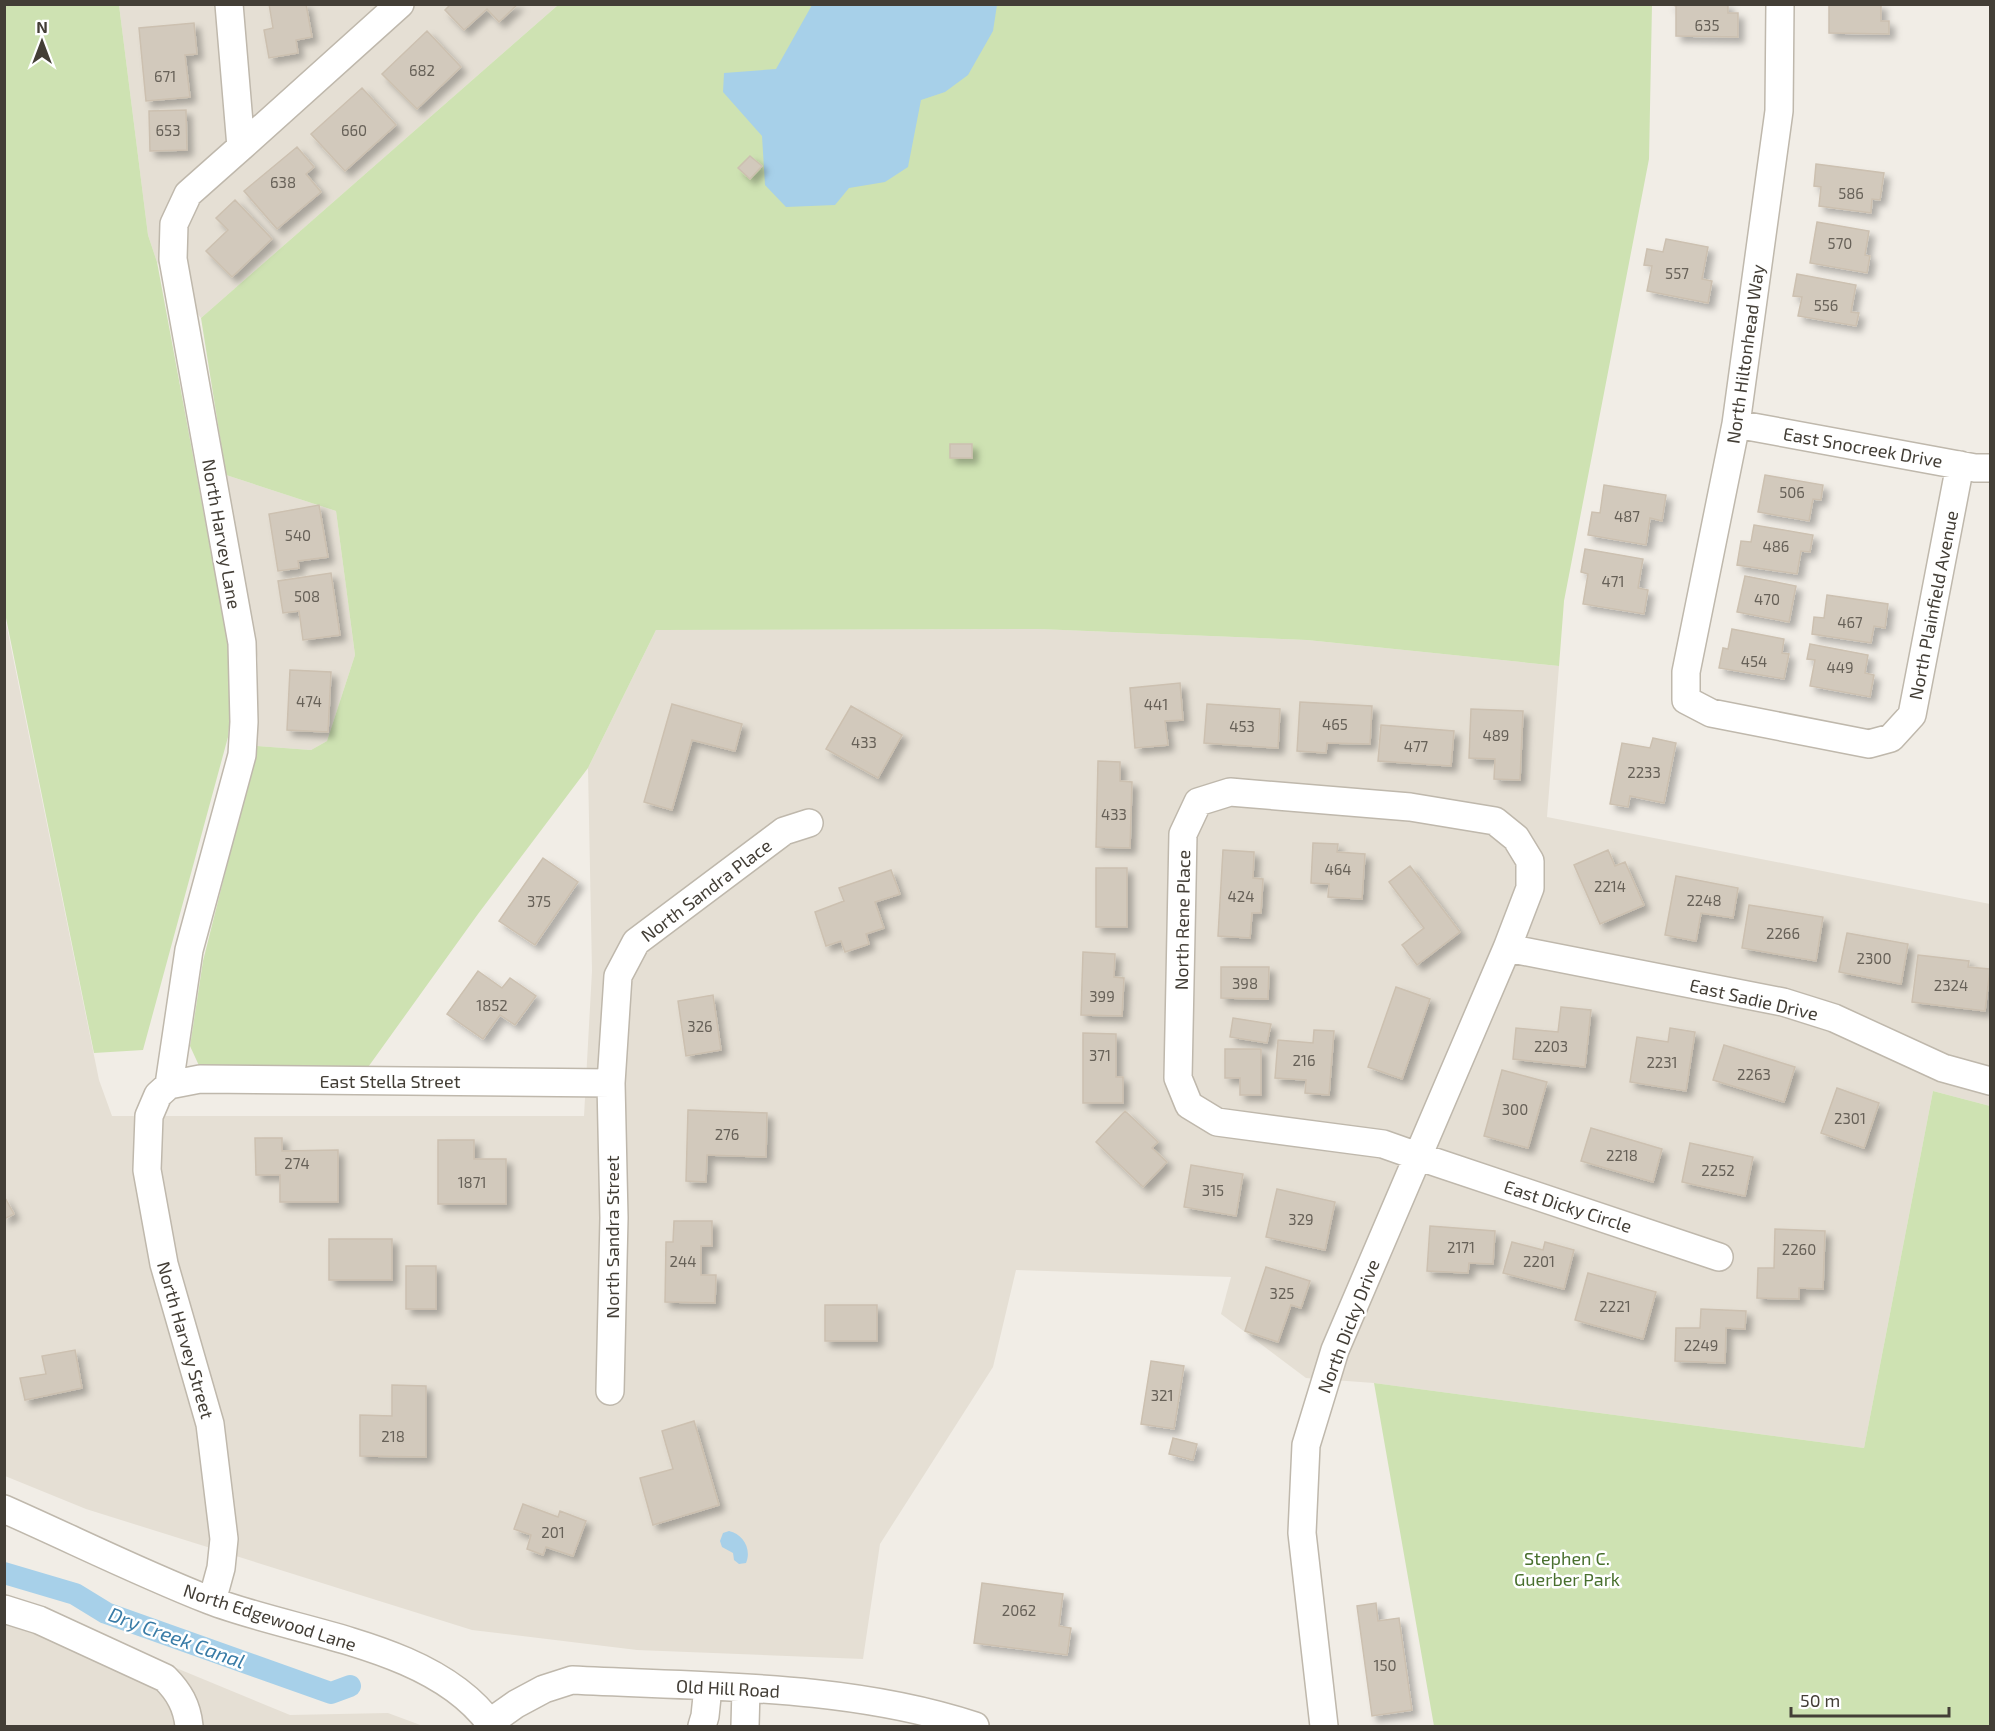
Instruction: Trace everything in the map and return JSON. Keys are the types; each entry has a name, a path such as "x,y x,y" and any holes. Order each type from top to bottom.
{"street":[{"path":"229,4 241,147"},
{"name":"North Harvey Lane","path":"169,1084 189,950 242,755 244,722 242,643 173,259 174,224 189,194 400,4"},
{"name":"North Hiltonhead Way","path":"1780,4 1779,111 1736,424 1686,672 1686,700 1711,713 1869,744 1891,738"},
{"name":"East Snocreek Drive","path":"1736,424 1975,468 1990,468"},
{"name":"North Plainfield Avenue","path":"1891,738 1912,715 1960,465"},
{"name":"North Rene Place","path":"1417,1156 1383,1144 1217,1122 1189,1105 1178,1078 1183,834 1198,802 1230,792 1410,807 1495,821 1516,838 1530,861 1530,888 1507,948"},
{"name":"North Sandra Place","path":"611,1083 618,976 636,942 783,831 809,823"},
{"name":"East Sadie Drive","path":"1507,948 1783,1002 1834,1018 1943,1068 1990,1081"},
{"name":"North Dicky Drive","path":"1324,1726 1302,1533 1306,1445 1335,1350 1507,948"},
{"name":"East Stella Street","path":"169,1084 200,1079 611,1083"},
{"name":"North Sandra Street","path":"610,1391 614,1218 611,1083"},
{"name":"North Harvey Street","path":"169,1084 158,1095 149,1116 147,1170 164,1264 210,1424 224,1539 221,1568 212,1601"},
{"name":"East Dicky Circle","path":"1417,1156 1719,1257"},
{"name":"North Edgewood Lane","path":"4,1509 212,1601 390,1654 440,1679 465,1697 490,1725"},
{"path":"4,1609 39,1620 165,1678 184,1701 189,1726"},
{"name":"Old Hill Road","path":"490,1725 516,1704 544,1689 572,1680 799,1692 870,1701 934,1713 975,1726"},
{"path":"702,1726 708,1687"},
{"path":"745,1726 746,1689"}],"shaded area":[{"path":"119,5 558,5 201,318 157,262 148,235"},
{"path":"226,475 336,511 355,655 327,741 311,750 257,746 258,660"},
{"path":"4,613 99,1080 112,1116 584,1116 592,971 588,768 656,630 1038,629 1307,640 1559,666 1547,817 1990,904 1990,1106 1933,1091 1864,1448 1374,1383 1306,1378 1221,1314 1231,1277 1016,1270 993,1367 880,1544 863,1659 637,1650 472,1630 86,1509 5,1476"},
{"path":"4,1600 31,1608 290,1715 388,1713 423,1726 5,1726"}],"green space":[{"path":"4,5 119,5 148,235 157,262 234,676 228,737 143,1050 94,1053 5,613"},
{"path":"558,5 1652,5 1649,159 1564,601 1559,666 1307,640 1038,629 656,630 588,768 478,914 366,1070 201,1070 190,1046 203,961 257,746 311,750 327,741 355,655 336,511 226,475 201,318"},
{"name":"Stephen C. Guerber Park","path":"1933,1091 1990,1106 1990,1726 1434,1726 1374,1383 1864,1448"}],"water":[{"path":"812,5 997,5 993,31 968,75 945,92 921,100 908,167 885,182 849,188 835,205 786,207 765,185 762,136 723,92 724,73 776,69"},
{"path":"729,1531 738,1535 745,1543 748,1553 746,1563 739,1564 734,1560 733,1553 722,1547 720,1541 723,1533"}],"building":[{"path":"269,4 306,4 312,37 296,40 298,53 269,58 264,30 273,28"},
{"path":"451,4 518,4 499,22 487,9 464,30 445,10"},
{"path":"1669,4 1728,4 1728,13 1738,13 1738,37 1676,36 1676,6"},
{"path":"1829,4 1881,4 1881,21 1889,21 1889,34 1829,33"},
{"path":"194,23 197,54 185,55 190,97 146,101 139,28"},
{"path":"427,31 461,67 417,109 382,74"},
{"path":"362,88 396,125 345,171 311,134"},
{"path":"186,110 187,150 150,151 149,111"},
{"path":"297,147 314,167 306,174 321,192 277,229 244,191"},
{"path":"750,156 762,166 750,179 738,168"},
{"path":"1816,164 1884,173 1880,200 1872,199 1871,213 1819,206 1821,187 1814,186"},
{"path":"235,200 272,239 232,277 206,251 228,230 216,218"},
{"path":"1817,222 1869,231 1865,255 1870,256 1867,273 1810,263"},
{"path":"1666,239 1708,247 1702,279 1712,281 1708,303 1647,291 1652,266 1644,265 1647,249 1663,252"},
{"path":"1797,274 1856,285 1851,312 1859,313 1856,326 1798,316 1802,297 1793,296"},
{"path":"950,444 972,444 972,458 950,458"},
{"path":"1765,475 1823,485 1821,500 1813,499 1809,521 1758,512"},
{"path":"1604,485 1666,495 1662,521 1650,518 1646,545 1588,535 1592,512 1600,513"},
{"path":"319,505 328,557 298,561 299,568 278,571 269,514"},
{"path":"1754,525 1813,535 1810,552 1801,551 1797,574 1737,565 1741,541 1751,542"},
{"path":"1585,549 1643,559 1638,588 1648,590 1644,614 1583,604 1588,574 1581,572"},
{"path":"331,573 340,635 303,640 299,611 283,613 278,581"},
{"path":"1745,576 1796,586 1789,622 1737,612"},
{"path":"1827,595 1888,604 1885,628 1874,626 1871,643 1812,634 1814,617 1824,618"},
{"path":"1732,629 1784,639 1782,653 1789,654 1784,679 1719,668 1723,648 1728,649"},
{"path":"1810,644 1868,655 1865,673 1874,675 1870,697 1810,686 1815,660 1807,659"},
{"path":"290,670 331,672 328,732 287,730"},
{"path":"1180,683 1183,720 1165,721 1168,745 1135,748 1130,688"},
{"path":"1300,702 1372,706 1370,744 1327,743 1326,753 1297,751"},
{"path":"672,704 742,724 735,751 692,740 672,810 644,802"},
{"path":"1207,704 1280,709 1278,748 1204,743"},
{"path":"851,706 902,735 878,778 826,749"},
{"path":"1471,709 1523,711 1520,780 1494,779 1495,759 1469,758"},
{"path":"1381,725 1454,731 1451,766 1378,761"},
{"path":"1653,738 1676,743 1664,803 1630,796 1628,807 1610,804 1622,743 1650,748"},
{"path":"1098,761 1120,762 1120,781 1132,782 1130,848 1096,847"},
{"path":"1313,843 1338,844 1337,852 1365,854 1362,899 1328,897 1329,884 1311,883"},
{"path":"1223,850 1254,852 1253,878 1263,879 1261,913 1252,913 1250,938 1218,936"},
{"path":"1608,850 1615,866 1625,862 1644,905 1600,924 1574,865"},
{"path":"543,858 578,882 535,945 499,921"},
{"path":"1410,866 1460,932 1417,965 1402,945 1424,928 1389,882"},
{"path":"1096,868 1127,868 1127,927 1096,927"},
{"path":"891,870 900,894 875,902 884,928 866,934 869,944 845,952 841,941 826,946 815,912 844,901 839,888"},
{"path":"1676,876 1738,888 1733,918 1701,913 1696,941 1665,935"},
{"path":"1749,905 1823,917 1816,961 1742,948"},
{"path":"1847,933 1908,944 1901,984 1839,972"},
{"path":"1083,952 1115,954 1114,977 1124,978 1122,1016 1081,1015"},
{"path":"1918,955 1969,961 1968,967 1990,969 1985,1011 1912,1002"},
{"path":"1221,967 1269,967 1268,999 1221,998"},
{"path":"478,971 502,988 510,978 536,996 515,1025 500,1015 483,1039 447,1014"},
{"path":"1396,987 1430,999 1402,1079 1368,1067"},
{"path":"713,995 721,1050 686,1056 678,1001"},
{"path":"1561,1007 1591,1010 1585,1067 1513,1059 1516,1028 1558,1032"},
{"path":"1233,1018 1271,1024 1267,1043 1230,1037"},
{"path":"1670,1028 1695,1032 1686,1091 1630,1082 1637,1037 1668,1042"},
{"path":"1314,1030 1334,1031 1329,1095 1305,1093 1306,1080 1275,1078 1278,1040 1313,1043"},
{"path":"1083,1033 1116,1034 1116,1077 1123,1077 1123,1103 1083,1103"},
{"path":"1724,1045 1795,1067 1784,1102 1713,1080"},
{"path":"1225,1049 1261,1049 1261,1095 1240,1095 1240,1078 1225,1078"},
{"path":"1502,1070 1547,1082 1528,1148 1484,1136"},
{"path":"1837,1088 1879,1103 1864,1148 1821,1133"},
{"path":"688,1110 767,1113 766,1157 707,1155 706,1182 686,1181"},
{"path":"1125,1111 1158,1142 1152,1148 1167,1162 1143,1187 1096,1142"},
{"path":"1591,1128 1662,1149 1653,1182 1581,1161"},
{"path":"255,1138 282,1138 282,1151 338,1150 338,1202 280,1202 280,1175 256,1175"},
{"path":"438,1140 474,1140 474,1159 506,1159 506,1204 438,1204"},
{"path":"1690,1143 1753,1157 1745,1196 1682,1182"},
{"path":"1191,1165 1243,1174 1236,1216 1184,1207"},
{"path":"1277,1189 1335,1202 1325,1250 1266,1237"},
{"path":"4,1196 14,1214 4,1219"},
{"path":"674,1221 712,1221 712,1246 701,1246 701,1275 716,1275 715,1303 665,1302 666,1242 673,1242"},
{"path":"1430,1226 1495,1231 1493,1264 1469,1263 1468,1273 1427,1271"},
{"path":"1775,1229 1825,1231 1823,1289 1799,1288 1799,1299 1757,1298 1758,1268 1774,1268"},
{"path":"329,1239 392,1239 392,1280 329,1280"},
{"path":"1512,1242 1543,1250 1545,1242 1574,1250 1564,1289 1503,1273"},
{"path":"406,1266 436,1266 436,1309 406,1309"},
{"path":"1266,1267 1310,1281 1301,1308 1291,1305 1278,1342 1245,1331"},
{"path":"1588,1273 1656,1292 1643,1339 1575,1320"},
{"path":"825,1305 877,1305 877,1341 825,1341"},
{"path":"1701,1309 1746,1311 1745,1329 1726,1328 1725,1363 1675,1361 1676,1328 1700,1328"},
{"path":"75,1350 82,1388 25,1400 20,1378 46,1374 42,1356"},
{"path":"1151,1361 1184,1366 1174,1429 1141,1424"},
{"path":"392,1385 426,1386 426,1457 360,1456 360,1415 392,1416"},
{"path":"694,1421 719,1505 653,1525 640,1478 673,1469 662,1431"},
{"path":"1173,1438 1197,1444 1193,1460 1169,1454"},
{"path":"523,1504 558,1517 560,1511 586,1521 573,1556 546,1547 543,1555 527,1549 531,1535 514,1529"},
{"path":"982,1583 1063,1594 1059,1626 1071,1628 1067,1655 974,1643"},
{"path":"1376,1603 1378,1621 1399,1618 1412,1710 1372,1716 1357,1606"}],"waterway":[{"name":"Dry Creek Canal","path":"4,1573 75,1594 106,1613 331,1693 350,1686"}]}
